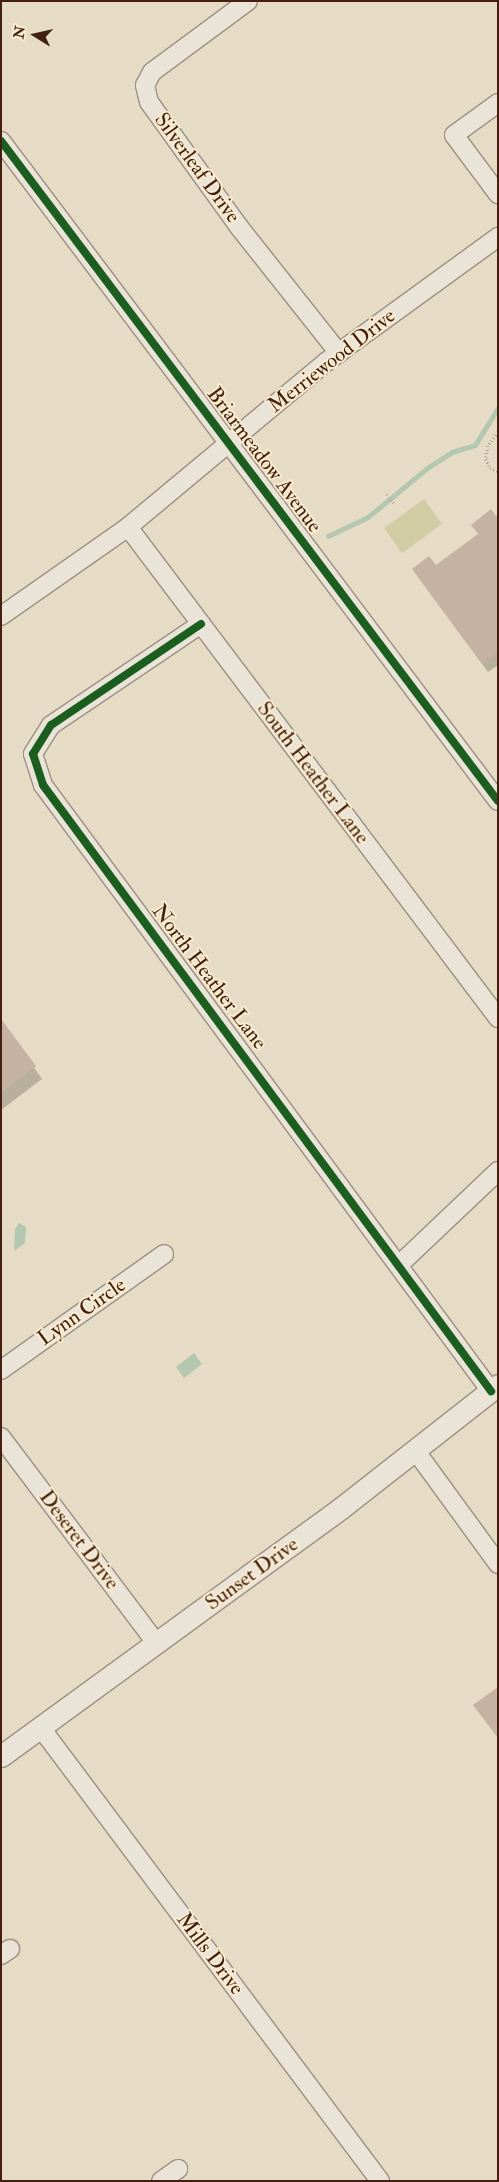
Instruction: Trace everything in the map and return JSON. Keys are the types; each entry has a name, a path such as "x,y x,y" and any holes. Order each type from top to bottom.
{"street":[{"name":"Silverleaf Drive","path":"248,1 152,72 145,85 149,102 240,227 339,352"},
{"path":"498,103 454,135 498,194"},
{"name":"Briarmeadow Avenue","path":"1,141 498,801"},
{"name":"Merriewood Drive","path":"1,616 128,528 339,352 498,237"},
{"name":"South Heather Lane","path":"128,528 498,1018"},
{"name":"North Heather Lane","path":"201,624 51,725 33,754 44,785 494,1388"},
{"path":"400,1264 498,1171"},
{"name":"Lynn Circle","path":"1,1370 164,1254"},
{"name":"Sunset Drive","path":"1,1756 415,1450 494,1388"},
{"name":"Deseret Drive","path":"1,1437 156,1643"},
{"path":"415,1450 498,1564"},
{"name":"Mills Drive","path":"40,1728 380,2181"},
{"path":"161,2181 178,2169"}],"path":[{"path":"498,432 488,446 486,458 490,468 498,471"},
{"path":"387,494 394,504"}],"shaded area":[{"path":"424,499 442,524 402,553 384,528"},
{"path":"19,1223 26,1227 25,1243 14,1251 15,1229"},
{"path":"194,1353 202,1364 184,1378 176,1367"}],"building":[{"path":"491,509 498,519 498,652 482,664 412,569 429,556 436,565 478,534 471,525"},
{"path":"1,1019 36,1066 1,1093"},
{"path":"498,1687 498,1738 473,1705"}],"waterway":[{"path":"328,536 368,517 426,469 452,452 475,445 498,408"}],"cycle path":[{"path":"1,141 498,801"},
{"path":"201,624 51,725 33,754 43,785 491,1391"}]}
